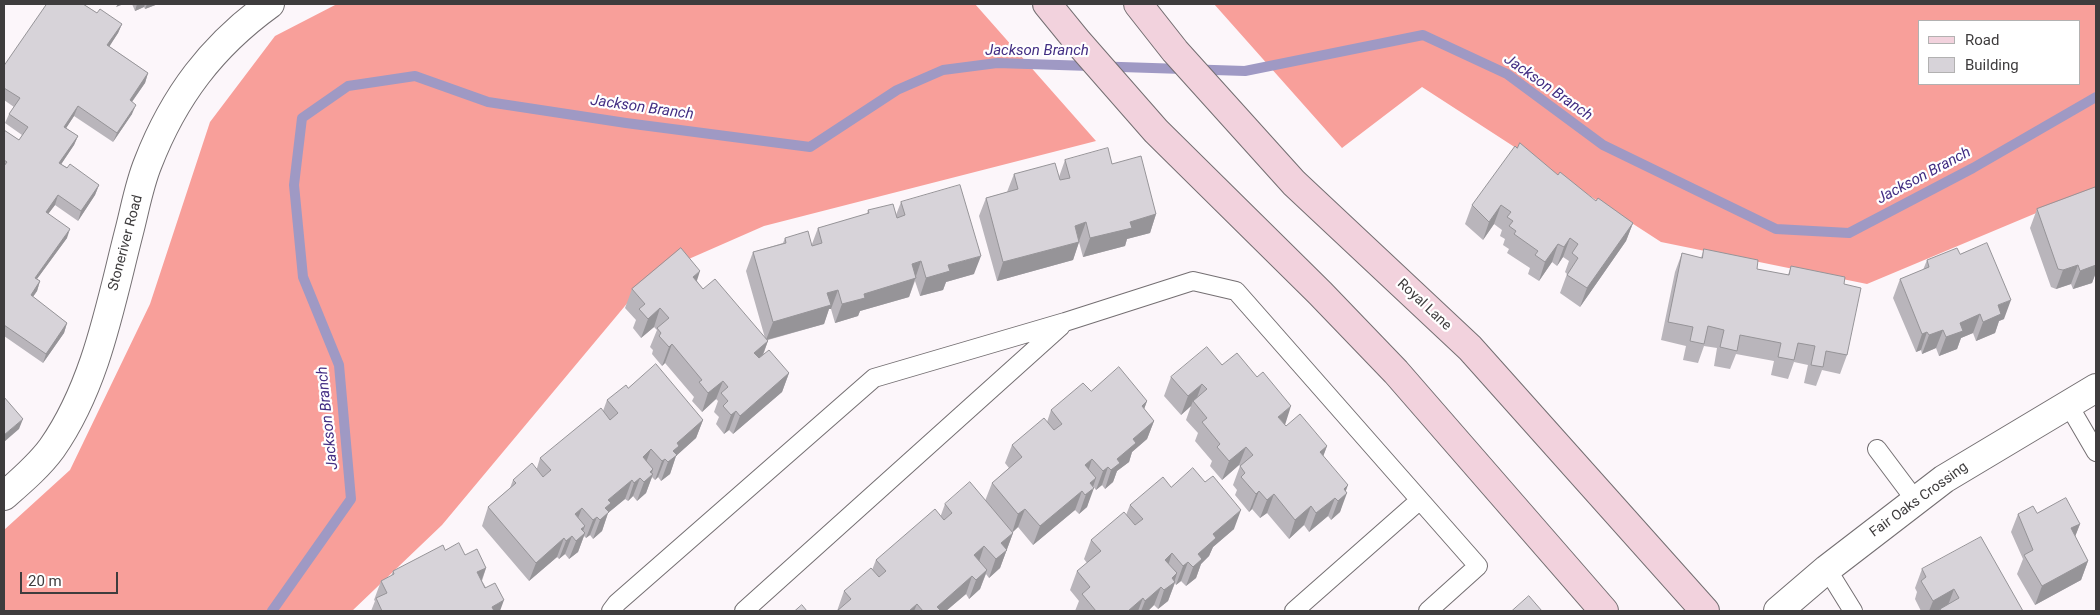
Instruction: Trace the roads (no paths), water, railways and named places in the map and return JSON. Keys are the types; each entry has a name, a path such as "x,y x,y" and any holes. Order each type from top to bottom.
{"main road":[{"path":"1047,4 1156,131 1320,293 1396,372 1604,611"},
{"name":"Royal Lane","path":"1138,4 1181,58 1294,183 1470,348 1705,611"}],"street":[{"name":"Stoneriver Road","path":"4,496 51,449 76,407 99,346 148,164 171,113 201,66 242,25 270,4"},
{"name":"Fair Oaks Crossing","path":"1778,611 1827,568 1944,479 2096,388"}],"lane":[{"path":"611,611 617,603 874,378 1066,322 1193,280 1236,291 1478,566 1428,611"},
{"path":"744,611 1066,322"},
{"path":"2068,404 2096,452"},
{"path":"1877,449 1916,501"},
{"path":"1294,611 1420,500"},
{"path":"1827,568 1853,611"}],"waterway":[{"name":"Jackson Branch","path":"272,611 351,499 339,365 303,277 294,185 302,118 348,86 415,76 488,102 626,123 810,147 897,90 943,70 997,63 1245,71 1423,35 1507,74 1603,145 1776,229 1849,233 1973,168 2096,97"}]}
